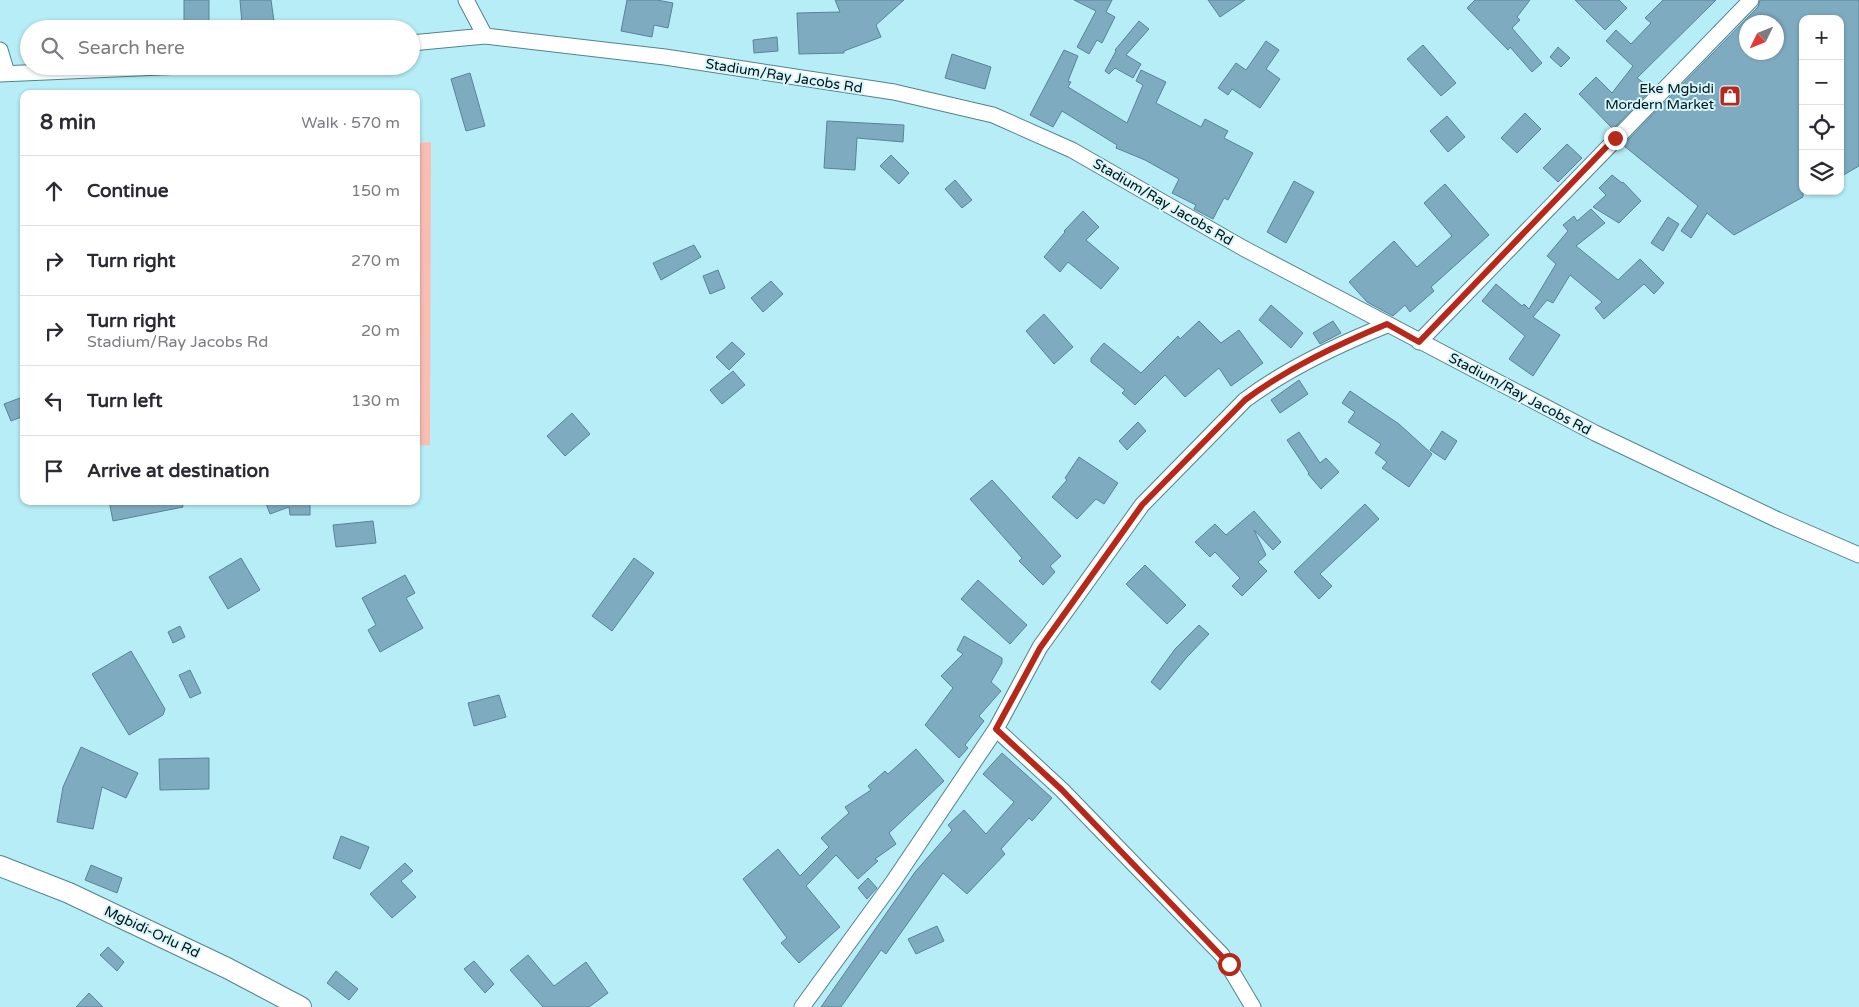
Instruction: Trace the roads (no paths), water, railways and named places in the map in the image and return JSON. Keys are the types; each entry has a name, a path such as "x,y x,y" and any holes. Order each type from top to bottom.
{"main road":[{"name":"Mgbidi-Orlu Rd","path":"0,866 69,893 227,968 295,1006"}],"street":[{"path":"466,0 484,36"},
{"path":"1419,342 1751,0"},
{"name":"Stadium/Ray Jacobs Rd","path":"420,43 484,36 665,57 894,92 993,115 1072,150 1243,248 1594,434 1778,520 1859,555"},
{"path":"0,50 3,74 20,73"},
{"path":"802,1007 893,882 996,729 1040,648 1142,505 1245,400 1257,391 1332,347 1387,324"},
{"path":"996,729 1062,790 1222,954 1253,1007"}],"place":[{"name":"Eke Mgbidi Mordern Market","path":"1730,96"}]}
